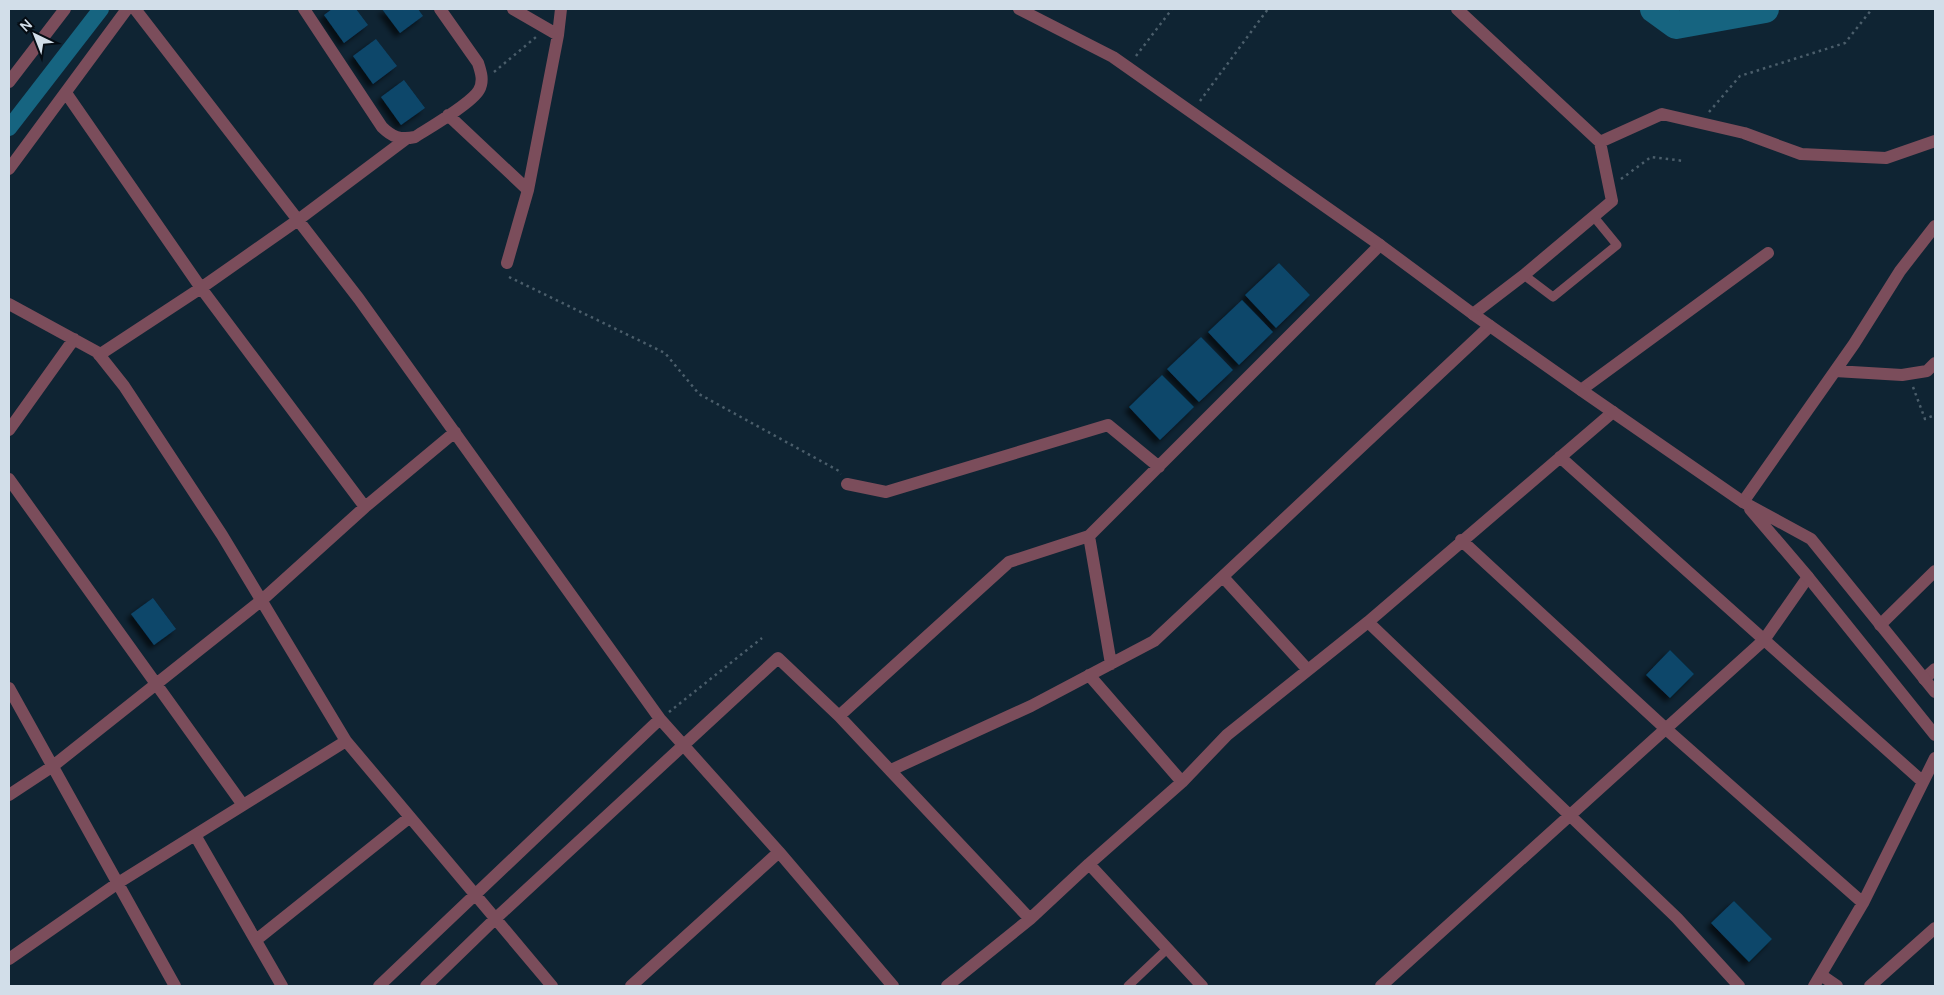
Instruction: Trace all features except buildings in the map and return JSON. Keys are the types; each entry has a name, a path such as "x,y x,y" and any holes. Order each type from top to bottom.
{"street":[{"path":"9,82 65,9"},
{"path":"9,169 127,9"},
{"path":"135,9 359,300 660,719 779,852 892,986"},
{"path":"304,9 382,127 388,134 396,138 406,139 415,137 464,105 478,92 482,82 482,72 478,63 440,9"},
{"path":"514,9 553,32"},
{"path":"507,264 528,190 553,32 561,9"},
{"path":"1019,9 1112,57 1380,245 1490,326 1743,502 1811,539 1935,692"},
{"path":"1457,9 1600,142 1612,201 1524,275 1473,314"},
{"path":"66,93 200,288 365,507"},
{"path":"1600,142 1662,114 1744,133 1801,154 1886,158 1935,141"},
{"path":"448,115 528,190"},
{"path":"99,355 298,220 406,139"},
{"path":"1743,502 1854,344 1900,271 1935,226"},
{"path":"839,716 1009,562 1089,536 1380,245"},
{"path":"1581,390 1768,253"},
{"path":"9,304 74,339 99,355 124,386 222,535 346,741 552,986"},
{"path":"891,770 1031,706 1154,641 1490,326"},
{"path":"9,430 74,339"},
{"path":"1835,371 1908,374 1927,371 1935,363"},
{"path":"947,986 1030,919 1182,782 1227,735 1368,622 1461,540 1613,412"},
{"path":"847,484 886,492 1108,425 1159,467"},
{"path":"9,795 53,766 262,600 365,507 455,432"},
{"path":"1560,457 1923,782"},
{"path":"9,479 243,805"},
{"path":"1743,502 1808,577 1935,734"},
{"path":"1089,536 1111,664"},
{"path":"1461,540 1666,729 1864,903"},
{"path":"1880,625 1935,571"},
{"path":"1223,577 1308,670"},
{"path":"1381,986 1764,640 1808,577"},
{"path":"1368,622 1677,918 1739,986"},
{"path":"426,986 495,919 778,658 839,716 1030,919"},
{"path":"1924,679 1935,669"},
{"path":"1089,675 1182,782"},
{"path":"9,688 176,986"},
{"path":"378,986 660,719"},
{"path":"9,959 118,883 346,741"},
{"path":"1837,986 1818,981 1864,903 1935,758"},
{"path":"256,940 410,817"},
{"path":"195,836 282,986"},
{"path":"631,986 779,852"},
{"path":"1089,864 1202,986"},
{"path":"1870,986 1935,928"}],"lane":[{"path":"1524,275 1553,297 1617,245 1594,217"},
{"path":"1128,986 1167,949"}],"path":[{"path":"1128,68 1172,9"},
{"path":"1191,112 1268,9"},
{"path":"1699,123 1740,76 1845,43 1872,9"},
{"path":"482,82 553,32"},
{"path":"1610,187 1651,157 1684,161"},
{"path":"507,264 508,276 665,353 699,394 839,471 847,484"},
{"path":"1908,374 1926,419 1935,415"},
{"path":"660,719 762,638"}],"waterway":[{"path":"9,128 101,9"},
{"path":"1654,9 1676,25 1765,9"}]}
